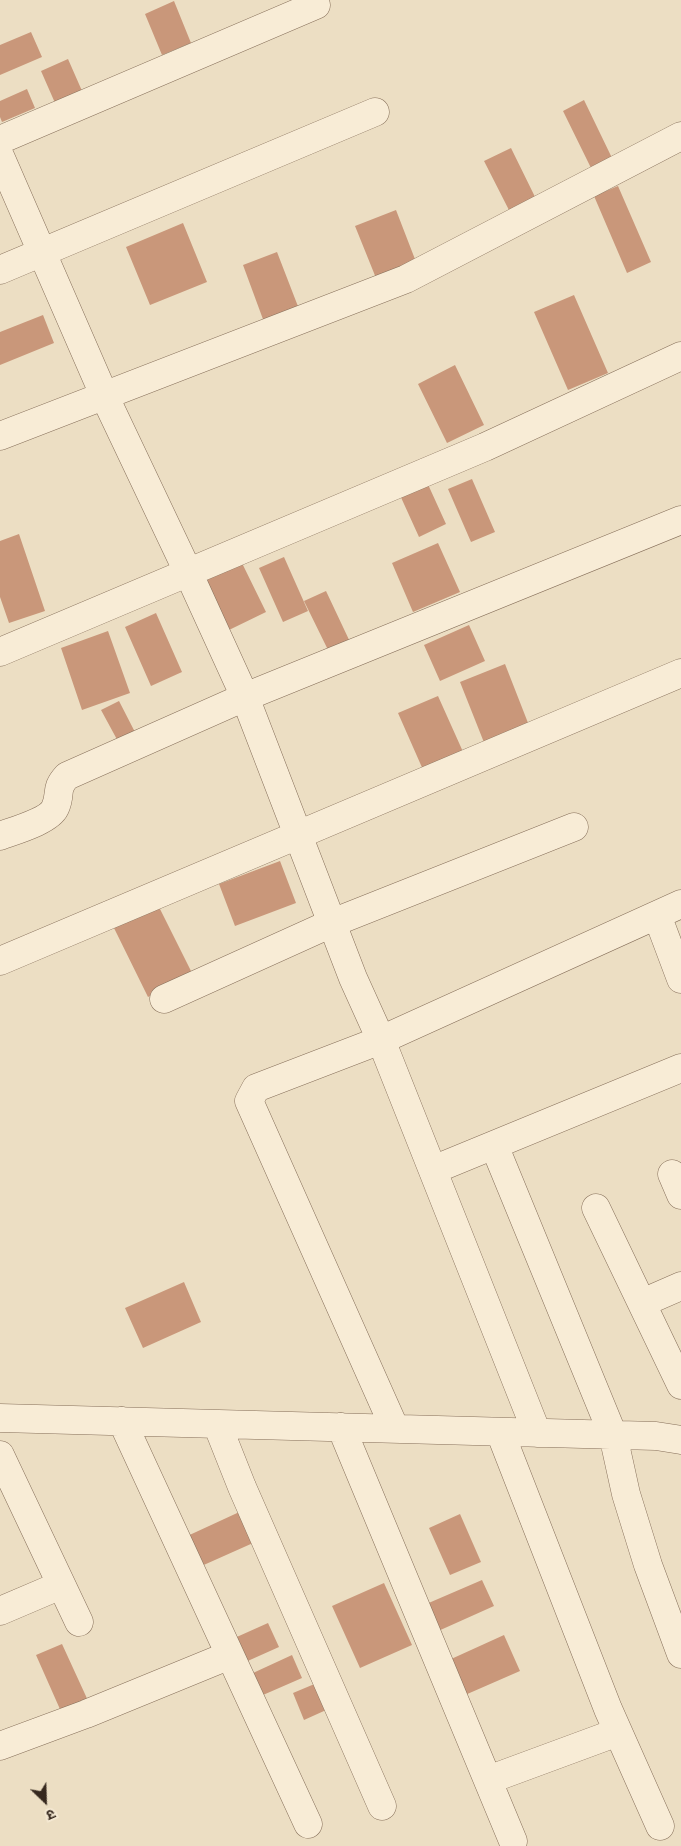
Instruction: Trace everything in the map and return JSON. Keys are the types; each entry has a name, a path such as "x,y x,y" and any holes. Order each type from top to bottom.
{"street":[{"path":"0,140 316,5"},
{"path":"0,270 375,112"},
{"path":"0,436 406,278 681,136"},
{"path":"0,156 104,395 245,698 300,836 332,923 381,1040 537,1433"},
{"path":"0,652 485,447 681,356"},
{"path":"0,836 47,817 55,810 59,785 68,776 245,698 681,520"},
{"path":"0,961 300,836 681,673"},
{"path":"164,999 332,923 574,826"},
{"path":"395,1429 250,1101 256,1088 381,1040 681,904"},
{"path":"657,915 681,979"},
{"path":"433,1170 681,1068"},
{"path":"494,1145 613,1435 626,1494 681,1654"},
{"path":"596,1208 681,1385"},
{"path":"642,1303 681,1286"},
{"path":"0,1418 656,1436 681,1440"},
{"path":"122,1421 308,1824"},
{"path":"217,1424 242,1488 382,1806"},
{"path":"341,1427 513,1841"},
{"path":"500,1432 618,1732 660,1826"},
{"path":"0,1455 79,1622"},
{"path":"0,1611 62,1584"},
{"path":"0,1746 86,1714 230,1655"},
{"path":"488,1780 618,1732"}],"building":[{"path":"174,1 191,43 162,55 145,14"},
{"path":"31,32 42,57 0,75 0,45"},
{"path":"68,59 86,100 59,112 41,71"},
{"path":"27,89 35,108 2,122 0,117 0,101"},
{"path":"584,100 612,158 591,168 563,111"},
{"path":"511,148 538,203 512,216 484,161"},
{"path":"618,186 651,262 627,273 594,196"},
{"path":"396,210 418,267 378,283 355,226"},
{"path":"183,223 207,282 150,305 126,247"},
{"path":"277,252 299,309 264,322 243,265"},
{"path":"574,295 608,373 568,390 534,312"},
{"path":"43,315 54,343 0,365 0,332"},
{"path":"455,365 484,425 447,443 418,384"},
{"path":"472,479 495,532 471,542 448,489"},
{"path":"426,480 446,524 419,537 399,493"},
{"path":"19,534 45,611 9,623 0,597 0,541"},
{"path":"438,543 460,592 413,612 392,563"},
{"path":"284,557 308,611 283,622 259,568"},
{"path":"240,559 266,612 229,630 203,576"},
{"path":"326,591 351,644 330,654 304,601"},
{"path":"156,613 182,672 151,686 125,627"},
{"path":"469,625 485,661 440,681 424,645"},
{"path":"108,631 130,693 82,710 61,648"},
{"path":"505,664 530,728 485,745 460,682"},
{"path":"438,696 464,754 424,772 398,713"},
{"path":"119,701 137,736 120,745 101,710"},
{"path":"280,861 296,903 235,926 219,884"},
{"path":"159,907 193,975 148,997 114,928"},
{"path":"184,1282 201,1322 143,1348 125,1308"},
{"path":"248,1508 262,1539 197,1568 183,1538"},
{"path":"460,1514 481,1562 450,1575 429,1528"},
{"path":"482,1580 494,1606 436,1632 424,1605"},
{"path":"384,1583 412,1645 360,1668 332,1606"},
{"path":"268,1623 279,1647 241,1664 230,1640"},
{"path":"504,1635 520,1671 465,1695 449,1660"},
{"path":"62,1644 90,1705 63,1716 36,1655"},
{"path":"292,1655 302,1678 263,1695 253,1673"},
{"path":"324,1680 335,1706 304,1720 293,1693"}]}
